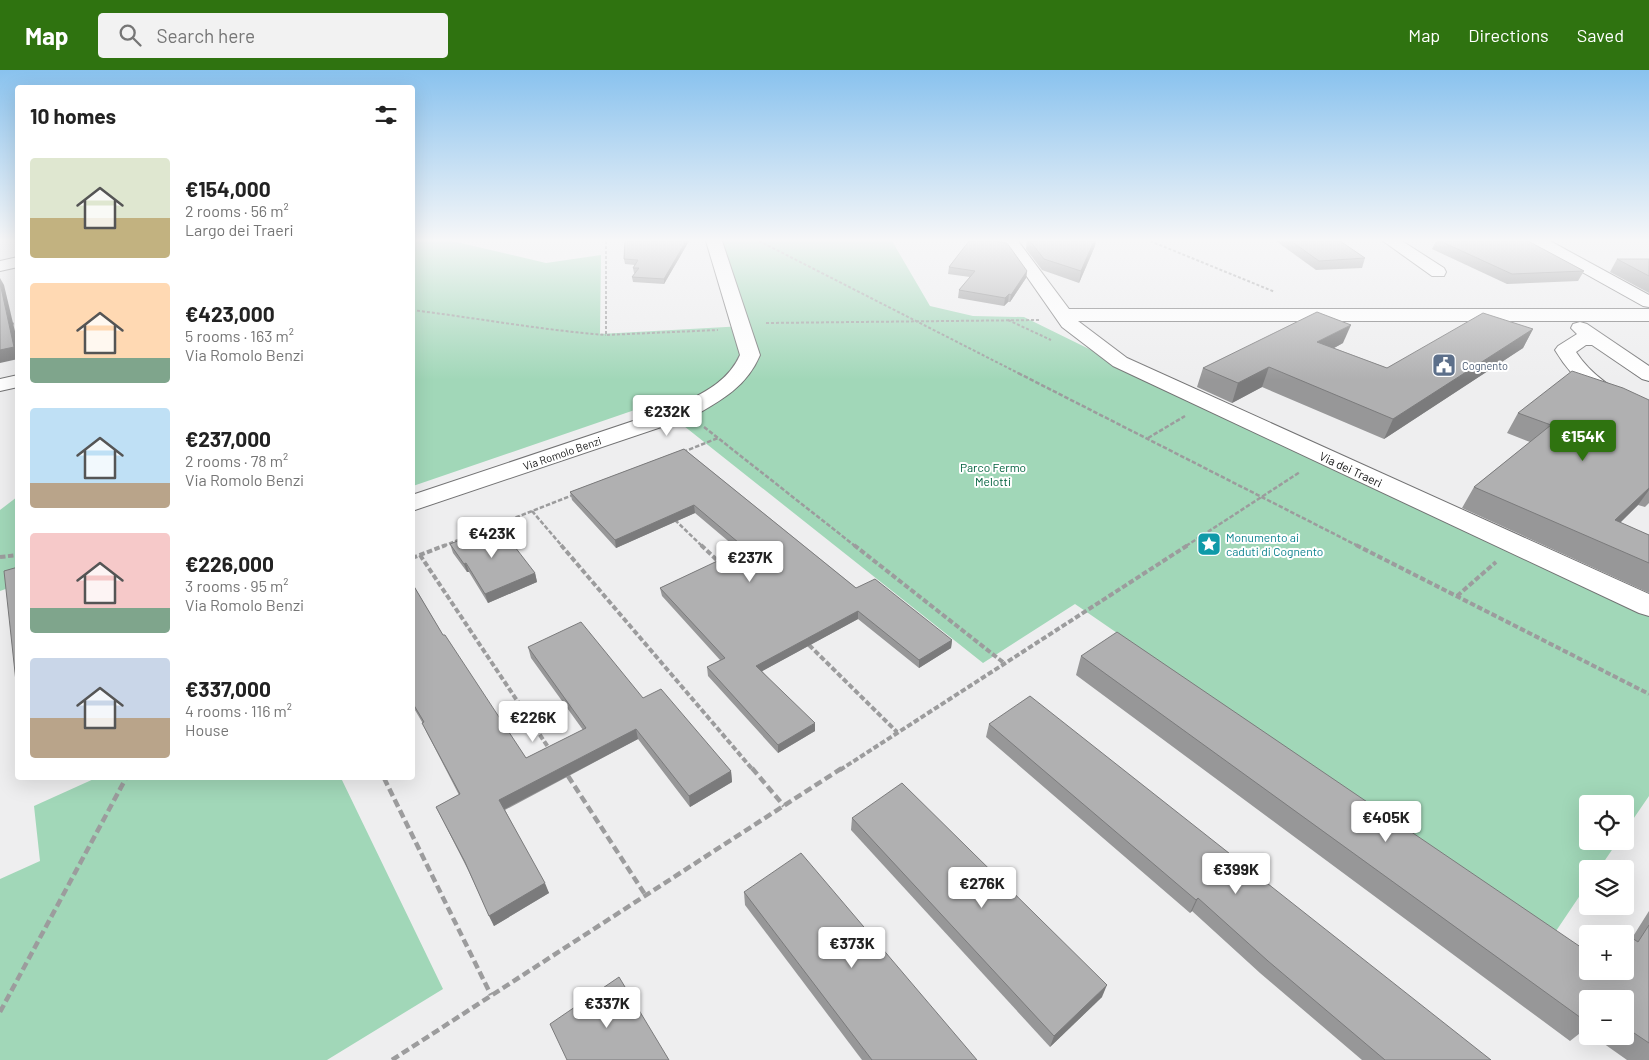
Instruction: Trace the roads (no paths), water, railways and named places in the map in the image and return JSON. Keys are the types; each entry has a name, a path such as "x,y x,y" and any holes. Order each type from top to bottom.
{"street":[{"name":"Via Romolo Benzi","path":"415,503 686,411 728,385 746,367 750,355 729,287"},
{"name":"Via dei Traeri","path":"1044,287 1066,318 1120,362 1649,606"},
{"path":"1622,287 1649,302"},
{"path":"1562,315 1594,339 1649,375"},
{"path":"1066,318 1649,315"},
{"path":"1594,339 1582,339 1565,350 1570,361 1610,396 1649,415"},
{"path":"0,385 15,382"}],"place":[{"name":"Cognento","path":"1444,365"},
{"name":"Monumento ai caduti di Cognento","path":"1209,544"}],"park label":[{"name":"Parco Fermo Melotti","path":"993,474"}]}
